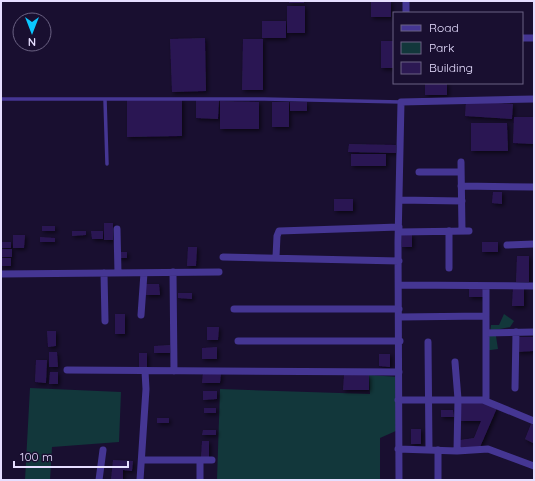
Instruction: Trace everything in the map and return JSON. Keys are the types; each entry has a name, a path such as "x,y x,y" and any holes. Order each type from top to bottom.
{"street":[{"path":"406,1 406,12"},
{"path":"523,38 534,38"},
{"path":"399,480 398,400 400,341 399,229 401,102 534,99"},
{"path":"276,257 277,236 279,231 399,229 465,231 461,186 461,162"},
{"path":"419,172 461,172"},
{"path":"461,186 534,187"},
{"path":"400,200 462,201"},
{"path":"117,229 118,273"},
{"path":"449,231 449,268"},
{"path":"507,245 534,244"},
{"path":"224,257 399,261"},
{"path":"173,272 174,371"},
{"path":"1,274 219,272"},
{"path":"104,273 105,321"},
{"path":"141,316 144,273"},
{"path":"399,284 534,286"},
{"path":"486,286 486,400"},
{"path":"234,309 399,308"},
{"path":"399,317 486,316"},
{"path":"515,388 516,332"},
{"path":"486,333 534,332"},
{"path":"238,341 400,341"},
{"path":"428,342 429,450"},
{"path":"455,362 458,399 457,451"},
{"path":"67,370 399,372"},
{"path":"140,480 145,371"},
{"path":"398,400 486,400 534,421"},
{"path":"398,449 457,451 488,449 534,466"},
{"path":"99,480 103,450"},
{"path":"438,450 438,480"},
{"path":"142,460 212,460"},
{"path":"200,460 200,480"}],"lane":[{"path":"1,99 264,99 401,102"},
{"path":"105,100 107,164"}],"green space":[{"path":"504,314 514,321 510,327 495,330 498,349 483,351 490,333 491,325 499,325"},
{"path":"369,375 399,377 398,430 380,438 380,480 217,480 220,389 370,394"},
{"path":"30,388 121,392 119,442 52,447 50,480 25,480"}],"building":[{"path":"289,1 304,1 304,3 289,3"},
{"path":"371,1 391,1 391,17 371,17"},
{"path":"287,6 305,6 305,33 287,33"},
{"path":"262,21 286,21 286,38 262,38"},
{"path":"205,38 206,91 172,92 170,39"},
{"path":"243,39 263,39 263,90 242,90"},
{"path":"381,41 393,41 393,68 381,68"},
{"path":"425,84 447,84 447,95 425,95"},
{"path":"182,99 182,136 127,137 127,100"},
{"path":"196,100 219,100 218,119 196,118"},
{"path":"220,101 259,102 259,129 220,129"},
{"path":"466,101 513,104 512,119 465,116"},
{"path":"272,102 289,102 289,127 272,127"},
{"path":"290,102 307,102 307,111 290,111"},
{"path":"514,117 534,117 534,144 513,143"},
{"path":"471,123 507,123 508,151 471,151"},
{"path":"349,144 396,145 396,153 348,152"},
{"path":"351,154 386,154 386,166 351,166"},
{"path":"493,192 502,192 502,204 492,203"},
{"path":"334,199 353,199 353,211 334,211"},
{"path":"104,223 113,223 113,240 104,240"},
{"path":"42,226 55,226 55,231 42,231"},
{"path":"72,231 86,231 86,235 72,236"},
{"path":"91,231 103,231 103,239 92,239"},
{"path":"402,234 412,234 412,247 402,247"},
{"path":"13,235 25,235 24,248 13,248"},
{"path":"40,237 55,238 55,242 40,242"},
{"path":"1,242 11,242 11,248 1,248"},
{"path":"482,242 498,242 498,252 482,252"},
{"path":"188,247 197,247 196,266 187,266"},
{"path":"1,249 12,249 12,257 1,257"},
{"path":"118,252 127,252 127,258 118,258"},
{"path":"517,256 529,256 529,282 516,282"},
{"path":"1,258 11,258 11,266 1,266"},
{"path":"145,284 159,284 160,295 146,295"},
{"path":"469,286 483,286 483,297 469,297"},
{"path":"513,287 524,287 524,306 512,306"},
{"path":"178,293 192,293 192,299 178,298"},
{"path":"115,314 125,314 125,334 115,334"},
{"path":"207,327 219,327 218,340 207,340"},
{"path":"47,331 56,331 56,346 48,347"},
{"path":"517,337 534,337 534,351 517,352"},
{"path":"170,345 170,353 154,353 154,346"},
{"path":"217,347 217,359 202,359 202,348"},
{"path":"49,352 57,352 58,367 49,367"},
{"path":"139,353 147,353 147,368 139,368"},
{"path":"379,354 390,354 390,367 379,366"},
{"path":"36,360 47,360 46,383 35,382"},
{"path":"50,372 58,372 58,384 49,384"},
{"path":"203,372 221,373 220,383 202,383"},
{"path":"344,375 369,375 369,390 343,390"},
{"path":"203,391 217,391 217,399 203,400"},
{"path":"483,402 497,408 480,447 460,449 460,440 474,438 481,421 460,421 460,403"},
{"path":"204,408 216,408 216,413 204,413"},
{"path":"441,410 453,410 454,417 441,417"},
{"path":"157,418 169,418 169,423 157,423"},
{"path":"531,424 534,425 533,443 525,439"},
{"path":"411,429 421,429 421,444 411,444"},
{"path":"203,430 216,430 216,435 202,435"},
{"path":"202,441 209,441 209,458 201,458"},
{"path":"113,460 133,461 132,471 123,470 123,480 111,480"}]}
